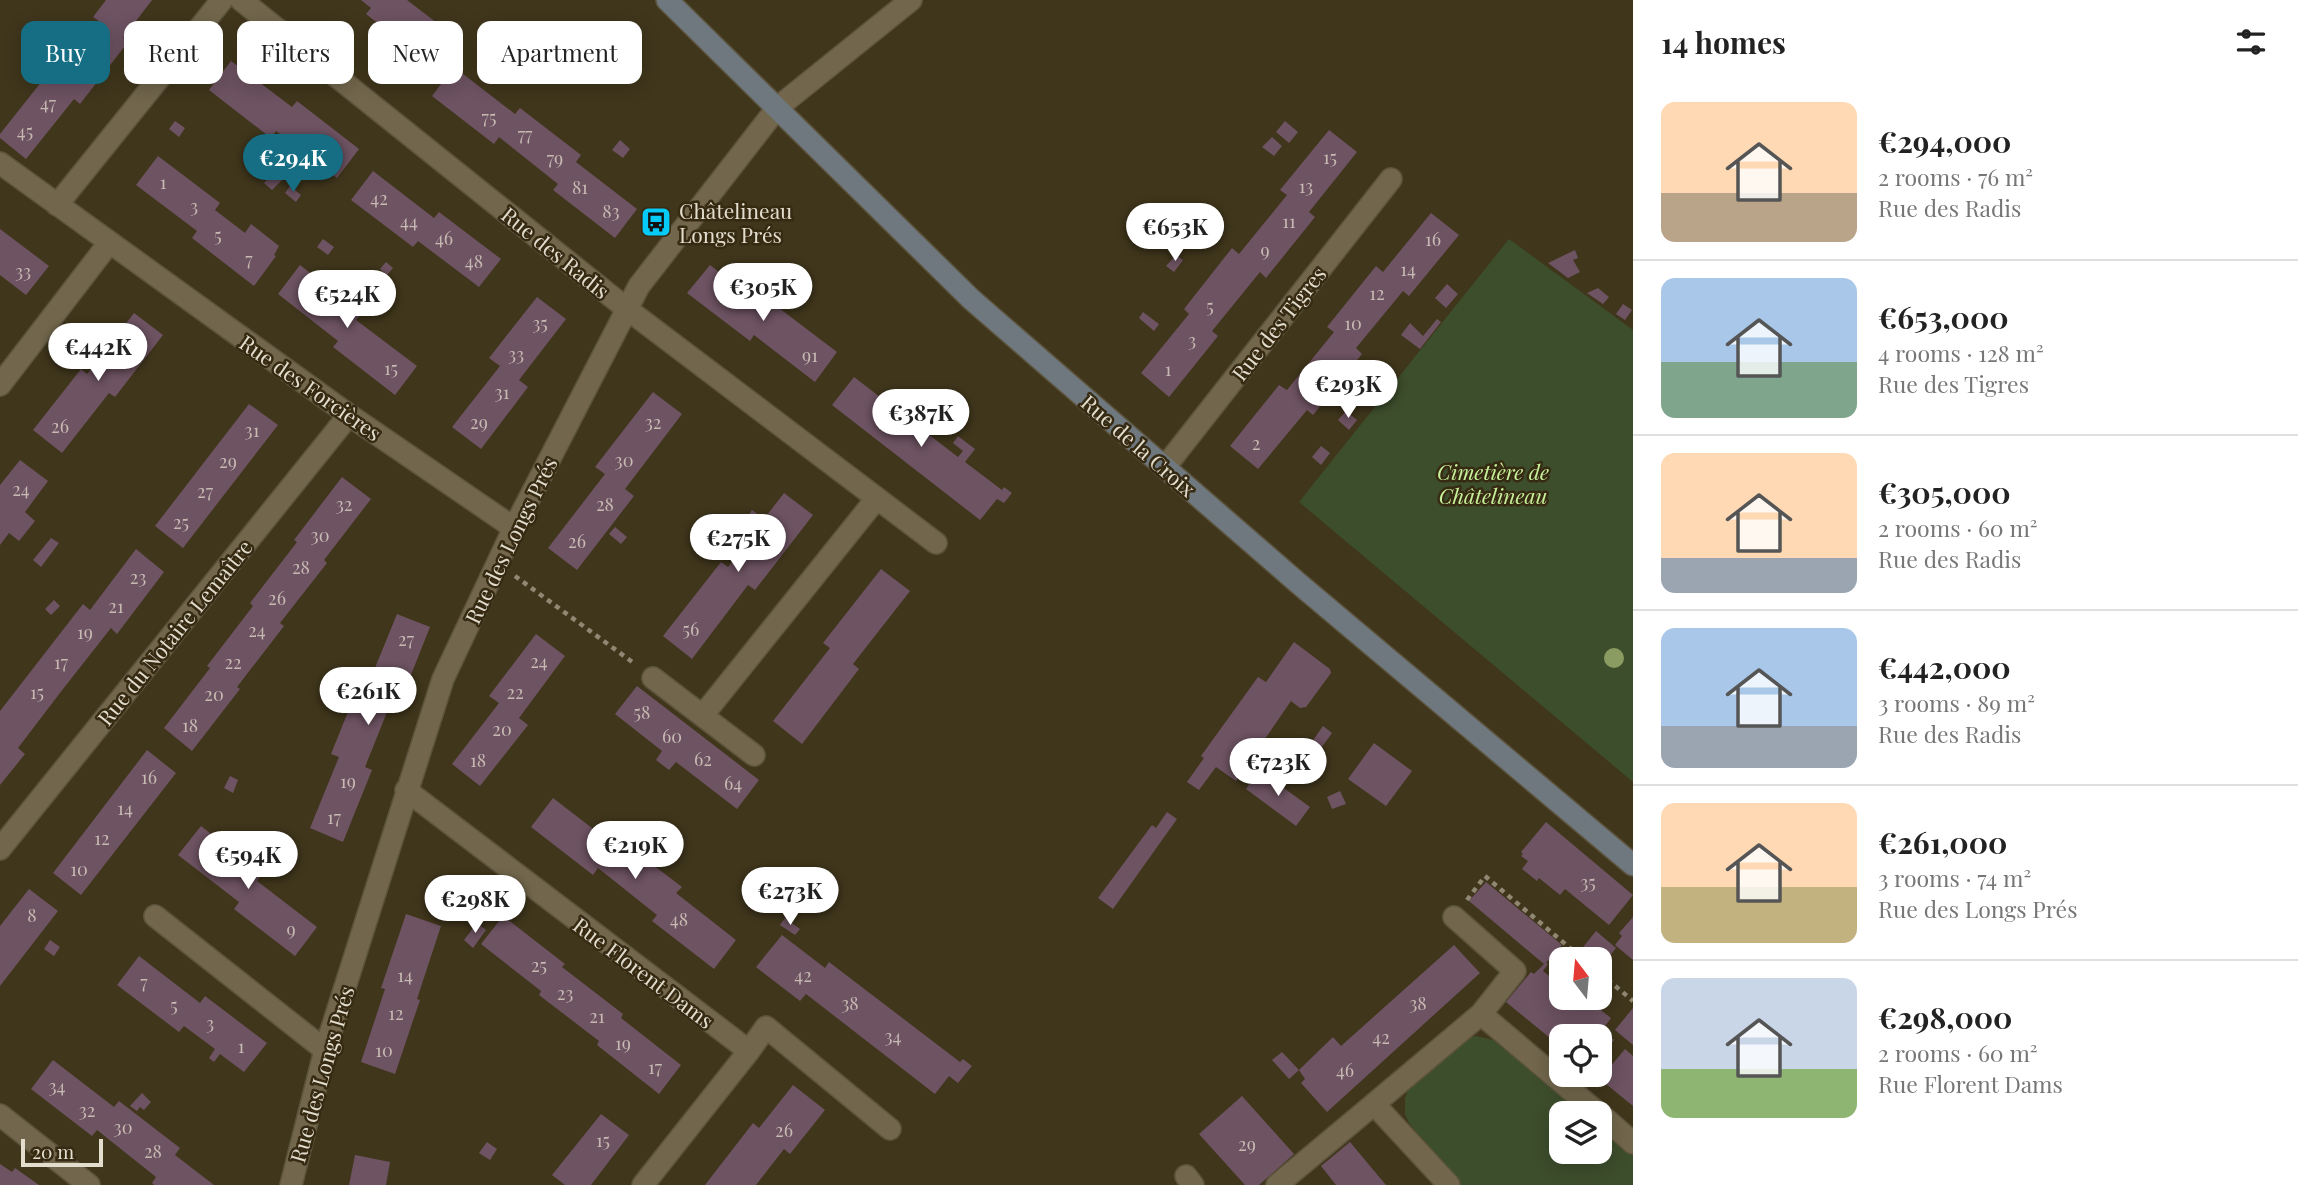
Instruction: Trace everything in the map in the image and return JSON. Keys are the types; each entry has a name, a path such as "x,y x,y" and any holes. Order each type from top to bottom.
{"street":[{"path":"57,205 222,0"},
{"name":"Rue des Radis","path":"240,0 627,309 936,543"},
{"name":"Rue de la Croix","path":"667,0 971,299 1309,592 1633,865"},
{"name":"Rue des Longs Prés","path":"291,1185 325,1050 443,679 514,528 639,286 777,108 911,0"},
{"path":"0,163 109,243 0,385"},
{"name":"Rue des Tigres","path":"1165,467 1391,179"},
{"name":"Rue des Forcières","path":"109,243 349,415 514,528"},
{"name":"Rue du Notaire Lemaître","path":"0,849 349,415"},
{"path":"702,715 877,498"},
{"path":"653,678 754,755"},
{"name":"Rue Florent Dams","path":"407,790 748,1051"},
{"path":"155,916 325,1050"},
{"path":"1277,1185 1481,1014 1515,971 1454,917"},
{"path":"1481,1014 1584,1101"},
{"path":"643,1185 766,1027 890,1129"},
{"path":"1374,1104 1449,1185"},
{"path":"0,1115 89,1185"},
{"path":"1612,1125 1633,1143"}],"path":[{"path":"498,563 653,678"},
{"path":"1454,917 1485,876 1569,947"},
{"path":"1612,983 1633,1001"}],"green space":[{"name":"Cimetière de Châtelineau","path":"1509,239 1633,330 1633,782 1299,502"},
{"path":"1476,1036 1493,1040 1569,1101 1549,1101 1549,1164 1612,1164 1612,1136 1633,1153 1633,1185 1460,1185 1409,1123 1405,1114 1405,1098 1411,1084 1460,1041"}],"building":[{"path":"106,0 152,0 136,21 124,21 124,47 110,65 110,21 99,21 93,17"},
{"path":"361,0 407,0 434,21 375,21 366,14 371,8"},
{"path":"231,61 237,66 237,84 262,84 292,107 297,101 359,149 337,178 276,131 271,138 209,90 214,84 223,84 223,72"},
{"path":"463,74 515,114 520,108 581,155 576,162 637,209 615,238 553,190 558,184 499,137 494,144 432,96 441,84 463,84"},
{"path":"40,84 95,84 80,104 74,99 26,159 0,138 0,134"},
{"path":"175,121 185,128 179,137 169,129"},
{"path":"1285,121 1298,132 1289,143 1276,132"},
{"path":"1329,130 1357,152 1309,212 1315,217 1266,278 1260,272 1212,331 1218,336 1169,397 1141,373 1189,314 1184,309 1232,248 1239,254 1287,195 1280,190"},
{"path":"1272,137 1282,146 1274,156 1262,147"},
{"path":"620,140 630,149 623,158 612,150"},
{"path":"158,156 220,203 215,210 245,233 251,224 279,246 274,255 276,256 254,286 192,238 197,231 136,185"},
{"path":"373,171 434,218 439,212 501,259 479,287 418,241 413,247 351,200"},
{"path":"274,172 283,179 272,190 264,183"},
{"path":"290,186 301,195 296,202 285,193"},
{"path":"1431,213 1459,235 1409,296 1403,291 1356,348 1362,354 1313,415 1307,410 1258,469 1230,446 1279,385 1287,390 1334,332 1327,327 1376,266 1383,272"},
{"path":"0,229 49,266 26,295 0,275"},
{"path":"323,239 334,247 328,255 317,247"},
{"path":"1575,250 1578,258 1573,260 1580,272 1568,278 1548,263"},
{"path":"1176,255 1183,260 1174,272 1166,266"},
{"path":"386,262 393,268 387,275 380,269"},
{"path":"300,265 362,313 356,320 417,366 395,395 333,347 338,341 278,294"},
{"path":"710,265 770,312 775,305 837,352 815,382 754,335 750,341 687,293"},
{"path":"1447,284 1458,294 1446,308 1435,298"},
{"path":"1598,288 1609,297 1603,304 1587,293"},
{"path":"537,297 566,319 519,380 528,387 481,449 452,427 500,366 489,358"},
{"path":"1623,304 1632,310 1625,320 1616,314"},
{"path":"1143,312 1159,324 1154,331 1139,318"},
{"path":"134,313 163,335 115,397 109,393 62,453 33,430 81,369 87,374"},
{"path":"1437,319 1441,322 1420,349 1401,335 1410,323 1423,336"},
{"path":"854,377 958,457 963,451 953,443 958,436 975,449 965,462 1002,490 1004,487 1012,493 1004,503 997,499 980,520 832,405"},
{"path":"653,392 682,414 625,489 634,496 577,570 548,548 605,474 595,467"},
{"path":"249,404 278,425 183,548 155,526"},
{"path":"1346,411 1357,420 1349,430 1338,420"},
{"path":"1321,446 1330,453 1321,465 1312,457"},
{"path":"20,460 48,481 25,512 35,521 19,541 9,533 0,545 0,485"},
{"path":"342,477 371,499 324,560 327,563 280,623 284,626 237,687 240,689 192,751 164,728 210,668 207,666 253,606 250,603"},
{"path":"784,493 813,515 755,590 748,585 692,659 663,636 721,562 728,567 756,530 744,522 752,510 764,519"},
{"path":"615,527 627,537 621,544 609,534"},
{"path":"51,538 59,543 41,567 33,560"},
{"path":"136,549 164,572 117,634 111,628 63,689 18,748 25,754 0,785 0,711 83,604 90,610"},
{"path":"881,569 910,591 853,664 859,669 802,744 773,721 830,648 823,643"},
{"path":"54,600 60,606 51,615 45,609"},
{"path":"397,614 430,627 401,700 393,697 365,767 372,770 343,842 310,828 339,757 331,754 360,682 368,685"},
{"path":"536,634 565,656 519,718 528,725 480,786 452,764 499,703 489,696"},
{"path":"1294,642 1330,669 1331,673 1306,707 1300,708 1291,701 1236,781 1216,767 1199,790 1187,782 1204,758 1201,756 1258,677 1266,682"},
{"path":"637,686 759,780 737,809 676,762 669,770 656,760 662,751 615,714"},
{"path":"1323,726 1332,733 1313,759 1307,755 1310,751 1307,749"},
{"path":"1374,743 1412,771 1386,806 1348,779"},
{"path":"147,750 176,773 81,895 53,873"},
{"path":"1259,770 1310,807 1296,826 1246,789"},
{"path":"230,776 238,780 233,793 224,788"},
{"path":"1340,791 1346,804 1332,809 1327,797"},
{"path":"553,798 614,845 619,839 682,887 676,893 736,940 714,969 652,921 657,915 598,868 593,875 531,827"},
{"path":"1167,812 1177,819 1113,909 1098,898 1152,825 1156,828"},
{"path":"1546,822 1633,895 1609,925 1565,889 1560,895 1539,878 1537,881 1522,869 1528,861 1521,856 1521,852"},
{"path":"201,826 262,874 257,881 317,927 295,956 234,909 239,902 178,855"},
{"path":"1486,882 1562,945 1549,947 1548,964 1543,971 1549,976 1549,1010 1601,1010 1611,1018 1606,1024 1549,1024 1549,1037 1506,1002 1531,972 1534,974 1544,964 1469,901"},
{"path":"29,889 58,911 0,986 0,926"},
{"path":"406,914 441,926 395,1074 361,1062 385,989 381,988"},
{"path":"503,916 565,964 562,967 623,1014 621,1018 681,1065 659,1094 597,1045 599,1041 539,995 541,991 481,944"},
{"path":"1633,917 1633,960 1615,945 1622,936 1619,933"},
{"path":"785,918 800,929 795,935 780,925"},
{"path":"477,923 486,930 473,948 464,940"},
{"path":"1596,931 1616,948 1612,953 1612,947 1583,947"},
{"path":"782,935 825,968 829,962 960,1062 963,1059 972,1066 958,1083 949,1076 935,1094 806,994 800,1001 756,967"},
{"path":"50,940 60,947 54,956 44,949"},
{"path":"1454,945 1480,973 1327,1112 1301,1083 1305,1079 1299,1070 1333,1037 1341,1046"},
{"path":"139,956 200,1003 205,996 267,1043 244,1072 220,1054 214,1062 209,1058 215,1049 184,1026 179,1032 117,985"},
{"path":"1633,1008 1633,1045 1615,1030"},
{"path":"1625,1049 1633,1056 1633,1106 1610,1087 1612,1087 1612,1065"},
{"path":"1282,1052 1299,1070 1289,1079 1272,1060"},
{"path":"53,1060 114,1107 119,1101 180,1148 175,1155 214,1185 154,1185 152,1183 156,1177 97,1130 92,1136 31,1089"},
{"path":"793,1085 825,1110 790,1154 784,1149 756,1185 705,1185 753,1123 759,1128"},
{"path":"142,1093 151,1102 144,1110 140,1107 137,1111 130,1106"},
{"path":"1242,1096 1294,1154 1259,1185 1245,1185 1199,1134"},
{"path":"601,1114 629,1135 591,1185 565,1185 552,1175"},
{"path":"487,1142 497,1149 490,1160 479,1153"},
{"path":"1350,1142 1386,1185 1336,1185 1321,1166"},
{"path":"355,1155 390,1162 386,1185 349,1185"},
{"path":"0,1164 12,1172 15,1168 39,1185 0,1185"}],"place":[{"name":"Châtelineau Longs Prés","path":"656,222"}]}
